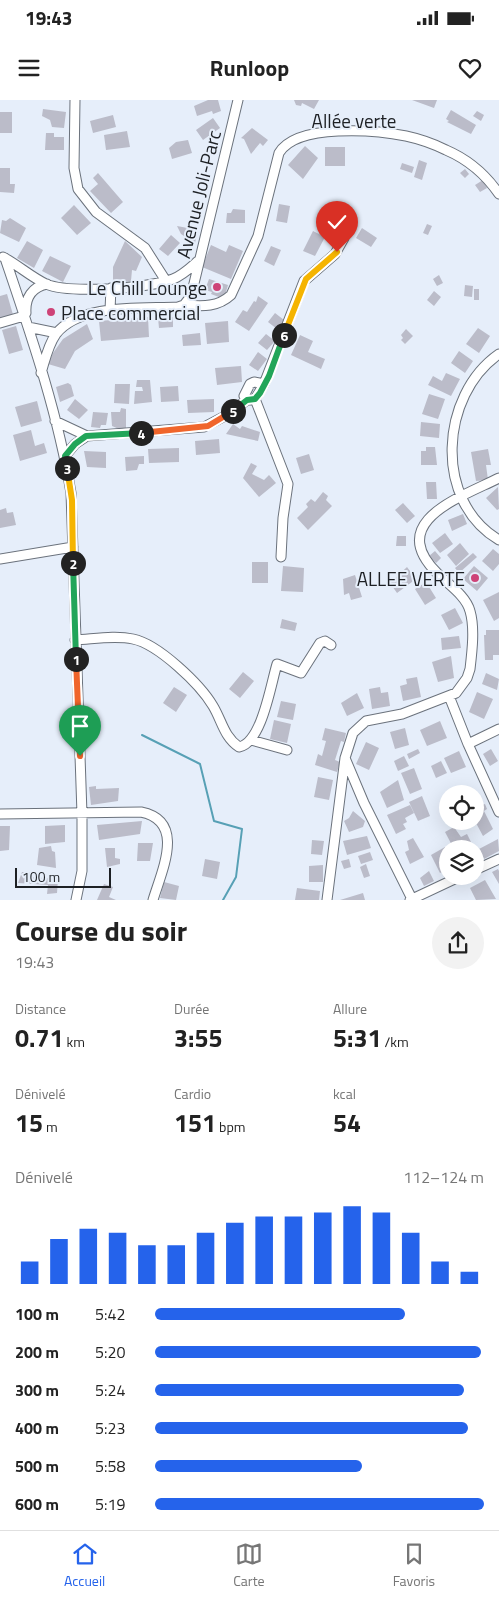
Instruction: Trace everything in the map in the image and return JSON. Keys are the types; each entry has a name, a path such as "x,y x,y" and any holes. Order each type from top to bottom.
{"street":[{"path":"75,100 74,168 78,189 96,212 145,248 166,281"},
{"name":"Avenue Joli-Parc","path":"184,305 191,296 198,260 238,100"},
{"name":"Allée verte","path":"57,333 64,326 83,316 110,310 215,305 224,302 231,296 258,236 279,153 286,144 297,137 314,133 344,132 384,133 408,137 447,150 460,157 478,170 499,194"},
{"path":"281,556 288,484 251,399 244,396 252,382 264,384 304,281 335,254 344,238"},
{"path":"2,257 47,284 72,288 111,288 166,281 182,274 198,260"},
{"path":"2,257 26,322 65,456 72,500 82,814 82,871 76,900"},
{"path":"26,322 28,297 36,288 47,284"},
{"path":"110,310 111,288"},
{"path":"0,323 26,322 57,333 47,353 41,374"},
{"path":"499,354 491,360 468,386 461,398 454,420 452,440 455,470 461,496 469,512 479,524 499,540"},
{"path":"55,422 86,436 204,427 251,399"},
{"path":"65,456 75,444 86,436"},
{"path":"327,900 345,758 353,733 360,725 402,714 449,696 462,686 470,669 470,612 462,598 424,557 418,535 420,529 430,517 461,496 499,478"},
{"path":"0,559 73,547"},
{"path":"75,640 124,638 144,643 177,666 202,689 215,708 230,740 239,747 245,746 251,740 265,711 277,664 301,673 320,643 325,642 331,645"},
{"path":"449,696 468,744 499,812"},
{"path":"468,744 499,729"},
{"path":"251,740 287,750"},
{"path":"345,758 364,803 411,899 441,885"},
{"path":"0,814 141,812 154,815 165,825 168,842 153,900"},
{"path":"484,866 499,859"}],"building":[{"path":"208,100 218,100 221,111 213,114 212,111 197,116 194,106"},
{"path":"294,100 319,100 314,109 302,103 301,106 296,105"},
{"path":"412,100 437,100 434,108"},
{"path":"43,109 66,112 64,128 52,127 50,120 42,116"},
{"path":"451,110 476,125 471,134 447,122 449,121 446,119"},
{"path":"477,111 484,115 481,121 473,116"},
{"path":"0,112 12,112 12,133 0,133"},
{"path":"113,115 116,127 93,133 90,121"},
{"path":"213,118 220,128 203,140 196,130"},
{"path":"252,128 268,140 263,146 260,143 251,154 244,139 241,138"},
{"path":"127,131 130,147 106,150 104,135"},
{"path":"46,133 54,133 54,137 64,137 64,150 45,150"},
{"path":"188,140 192,153 172,159 169,148 176,142"},
{"path":"305,146 318,158 303,179 288,165"},
{"path":"325,147 345,147 345,166 325,166"},
{"path":"419,160 427,163 422,180 414,177"},
{"path":"402,163 414,167 412,173 400,169"},
{"path":"0,168 10,168 10,184 15,184 14,193 0,192"},
{"path":"465,169 469,174 465,178 460,173"},
{"path":"98,173 123,202 111,213 90,191 98,184 93,178"},
{"path":"483,180 487,188 480,192 475,185"},
{"path":"279,204 290,206 287,223 276,221"},
{"path":"74,205 91,223 77,235 61,218"},
{"path":"233,209 245,210 245,223 226,223 227,213 231,213"},
{"path":"10,218 26,228 19,242 0,233 2,220 6,221"},
{"path":"427,224 432,226 428,235 423,233"},
{"path":"177,226 198,230 195,243 181,234"},
{"path":"362,228 377,238 371,247 356,238"},
{"path":"313,231 325,237 315,256 303,251"},
{"path":"171,235 180,243 168,256 159,249"},
{"path":"27,241 43,250 34,268 17,258"},
{"path":"125,241 142,257 136,271 132,270 131,281 113,282 113,267"},
{"path":"211,245 226,252 229,245 243,251 231,279 202,267"},
{"path":"271,246 281,250 274,266 264,261"},
{"path":"50,256 71,266 63,282 42,271"},
{"path":"439,275 443,283 437,286 433,279"},
{"name":"Le Chill Lounge","path":"209,279 228,285 224,299 205,290"},
{"path":"465,285 473,286 472,297 464,296"},
{"path":"474,289 479,289 479,300 474,300"},
{"path":"434,291 441,297 434,306 427,300"},
{"path":"7,294 14,318 0,322 0,296"},
{"path":"258,296 268,303 249,331 235,322 243,310 247,312 254,301 256,302"},
{"path":"275,313 284,320 277,329 268,322"},
{"path":"148,317 149,337 101,341 99,321"},
{"path":"173,317 173,327 159,328 158,318"},
{"path":"228,321 229,342 207,344 205,323"},
{"path":"87,324 93,339 75,351 65,369 48,364 63,339"},
{"path":"16,326 23,350 9,354 2,330"},
{"path":"478,328 490,336 479,353 466,344"},
{"path":"406,329 413,336 405,344 401,340 403,338 401,335"},
{"path":"200,333 201,345 183,346 182,335"},
{"path":"266,334 275,341 267,350 258,343"},
{"path":"300,335 313,341 308,352 325,359 321,369 291,355"},
{"path":"459,351 473,361 465,373 451,363"},
{"path":"258,352 267,359 258,371 249,365"},
{"path":"241,366 242,382 217,385 215,368"},
{"path":"446,373 460,379 451,396 428,385 433,376 442,381"},
{"path":"137,380 150,380 152,402 134,404 135,391 143,391 142,387 136,387"},
{"path":"68,383 71,385 74,396 60,402 56,387"},
{"path":"115,384 130,384 129,404 114,403"},
{"path":"178,386 179,401 161,402 160,387"},
{"path":"429,394 445,399 438,419 422,414"},
{"path":"75,399 88,410 79,419 67,410"},
{"path":"214,399 214,412 188,413 187,400"},
{"path":"37,401 42,421 21,427 15,407"},
{"path":"121,408 126,409 126,429 112,426 111,412 120,412"},
{"path":"93,412 108,413 106,425 101,425 100,428 91,427"},
{"path":"421,422 440,424 439,438 420,436"},
{"path":"233,424 240,429 242,426 260,432 258,441 226,434"},
{"path":"31,430 35,446 44,443 47,453 20,461 13,435"},
{"path":"219,439 220,453 196,455 195,441"},
{"path":"426,447 435,447 437,465 421,465 421,451 426,451"},
{"path":"179,448 179,462 149,463 148,449"},
{"path":"488,449 491,465 486,465 488,480 476,481 471,452"},
{"path":"84,451 106,452 106,468 87,467"},
{"path":"309,454 314,470 301,474 296,458"},
{"path":"144,456 144,464 139,464 137,470 126,471 125,457"},
{"path":"251,463 257,466 252,474 264,480 269,475 276,483 259,497 243,478"},
{"path":"426,482 436,482 437,499 427,499"},
{"path":"498,487 499,509 497,510 486,498"},
{"path":"323,492 328,496 326,500 332,506 308,530 297,518 308,507 306,504 311,499 315,502"},
{"path":"403,503 415,516 407,523 395,510"},
{"path":"6,508 7,513 13,512 16,525 0,528 0,510"},
{"path":"463,514 467,524 452,531 448,520"},
{"path":"445,533 453,544 440,553 432,543"},
{"path":"397,536 406,536 406,546 396,546"},
{"path":"460,543 469,554 456,566 447,555"},
{"path":"493,549 499,554 499,564 493,571 482,561"},
{"path":"435,551 441,558 436,563 429,556"},
{"path":"473,553 477,557 459,573 455,568"},
{"path":"252,562 268,562 268,583 252,583"},
{"path":"283,566 304,568 303,592 281,591"},
{"name":"ALLEE VERTE","path":"474,566 488,578 477,591 463,579"},
{"path":"407,567 416,579 397,593 390,583"},
{"path":"355,575 362,597 351,600 349,593 344,595 343,579"},
{"path":"426,582 436,598 425,605 415,589"},
{"path":"499,592 499,618 494,621 483,600"},
{"path":"455,608 463,623 449,630 441,615"},
{"path":"282,619 297,623 295,631 280,628"},
{"path":"486,630 499,630 499,655 493,655 493,660 485,660 484,635 486,635"},
{"path":"459,636 461,648 442,650 441,638"},
{"path":"451,656 454,678 438,682 432,662"},
{"path":"243,672 254,681 240,698 229,689"},
{"path":"486,673 499,679 497,690 482,684"},
{"path":"417,677 421,697 403,701 400,686 407,684 406,679"},
{"path":"174,687 187,695 176,712 163,703"},
{"path":"380,687 381,693 388,692 390,706 372,709 369,689"},
{"path":"477,692 493,699 484,719 469,712"},
{"path":"357,693 364,708 347,716 341,703"},
{"path":"281,701 296,704 293,720 277,717"},
{"path":"274,720 291,724 287,743 270,739"},
{"path":"440,721 447,738 427,746 420,730"},
{"path":"325,728 346,733 344,742 341,741 335,760 340,762 337,772 315,765 318,754 322,756 326,741 322,740"},
{"path":"405,728 409,745 395,749 390,732"},
{"path":"366,742 379,748 369,770 356,764"},
{"path":"418,749 420,753 409,759 407,754"},
{"path":"491,749 498,761 490,766 483,754"},
{"path":"459,751 466,767 451,773 444,758"},
{"path":"404,756 409,766 398,771 394,761"},
{"path":"441,761 447,773 436,778 431,766"},
{"path":"414,768 422,789 410,794 401,773"},
{"path":"318,777 333,780 329,800 314,797"},
{"path":"398,780 404,800 387,808 380,792"},
{"path":"96,786 96,789 119,788 118,801 91,805 89,787"},
{"path":"422,796 430,816 418,821 409,802"},
{"path":"410,805 414,813 405,818 407,822 403,824 406,829 396,834 387,815"},
{"path":"353,811 365,821 363,827 349,832 344,821 349,818"},
{"path":"484,811 493,829 483,836 480,830 484,830"},
{"path":"142,821 140,834 99,840 97,825"},
{"path":"65,825 65,842 45,844 45,826"},
{"path":"0,826 10,826 9,850 0,851"},
{"path":"456,830 461,837 467,834 470,840 449,840 445,832"},
{"path":"367,836 371,848 347,855 343,841"},
{"path":"413,838 424,857 410,864 405,852 409,850 407,841"},
{"path":"498,839 499,851 484,859 484,846"},
{"path":"312,840 324,841 322,855 311,854"},
{"path":"138,843 153,843 150,861 137,861"},
{"path":"51,846 52,851 55,852 56,868 37,865 39,848"},
{"path":"105,848 115,848 115,858 120,859 120,864 107,867"},
{"path":"439,850 439,871 431,855"},
{"path":"370,852 373,860 361,864 358,856"},
{"path":"205,859 220,862 217,879 202,876"},
{"path":"349,859 351,867 344,869 341,861"},
{"path":"366,864 370,876 364,878 360,867"},
{"path":"323,865 323,882 309,882 309,866"},
{"path":"498,869 499,871 499,884 492,872"},
{"path":"429,871 434,881 424,886 420,878"},
{"path":"22,872 33,872 32,877 58,879 57,893 47,894 48,885 18,883"},
{"path":"484,881 496,899 476,900 470,888 476,885 484,885"},
{"path":"164,882 179,886 176,900 160,898"},
{"path":"104,884 113,887 109,897 116,900 97,900"},
{"path":"297,888 320,891 319,900 295,900"},
{"path":"363,893 365,900 340,900"}],"waterway":[{"path":"142,735 200,764 214,821 242,829 236,877 223,900"}],"place":[{"name":"Le Chill Lounge","path":"217,287"},
{"name":"Place commercial","path":"51,312"},
{"name":"ALLEE VERTE","path":"475,578"}],"route":[{"path":"80,756 72,500 65,456 75,444 86,436 204,427 225,416 247,400 255,399 269,376 304,281 337,252"}]}
